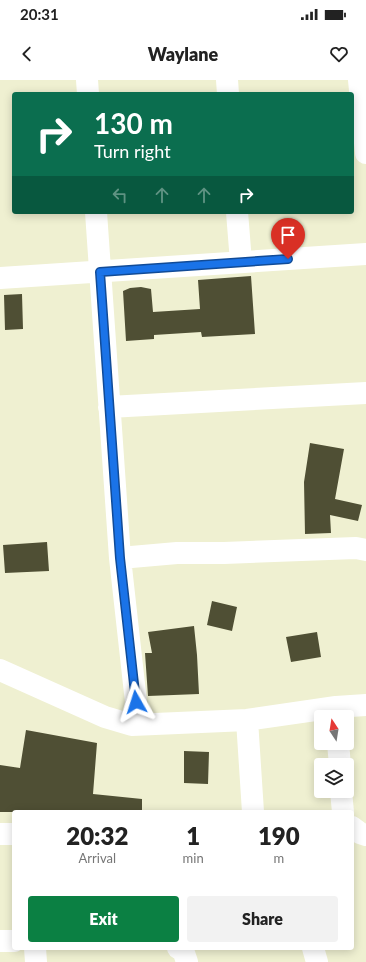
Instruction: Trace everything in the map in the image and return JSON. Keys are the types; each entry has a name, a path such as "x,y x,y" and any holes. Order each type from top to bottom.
{"street":[{"path":"87,80 88,92"},
{"path":"227,80 228,92"},
{"path":"359,80 366,153"},
{"path":"96,214 120,558 136,702 132,725"},
{"path":"238,214 241,262"},
{"path":"0,278 366,254"},
{"path":"109,407 366,393"},
{"path":"120,558 176,553 224,553 356,548 366,550"},
{"path":"0,670 105,717 132,725 247,720 314,714"},
{"path":"344,710 366,704"},
{"path":"247,720 254,810"},
{"path":"342,798 343,810"},
{"path":"354,828 366,835"},
{"path":"0,834 12,834"},
{"path":"0,941 12,941"},
{"path":"35,950 36,962"},
{"path":"183,950 187,962"},
{"path":"314,950 317,962"}],"building":[{"path":"251,276 255,334 202,337 201,332 154,335 154,339 126,341 123,291 130,288 141,287 151,289 153,312 200,309 198,280"},
{"path":"22,294 23,329 5,330 4,295"},
{"path":"310,443 344,449 335,499 362,505 358,521 330,515 331,533 305,534 304,482"},
{"path":"47,542 49,571 5,573 3,545"},
{"path":"212,601 237,607 232,631 207,625"},
{"path":"194,626 199,694 148,696 145,653 152,653 148,632"},
{"path":"317,632 321,657 291,662 286,637"},
{"path":"26,730 97,743 93,794 142,799 142,810 12,810 12,812 0,812 0,765 20,768"},
{"path":"184,751 209,752 208,784 184,783"}],"route":[{"path":"136,702 120,558 100,272 288,259"}]}
